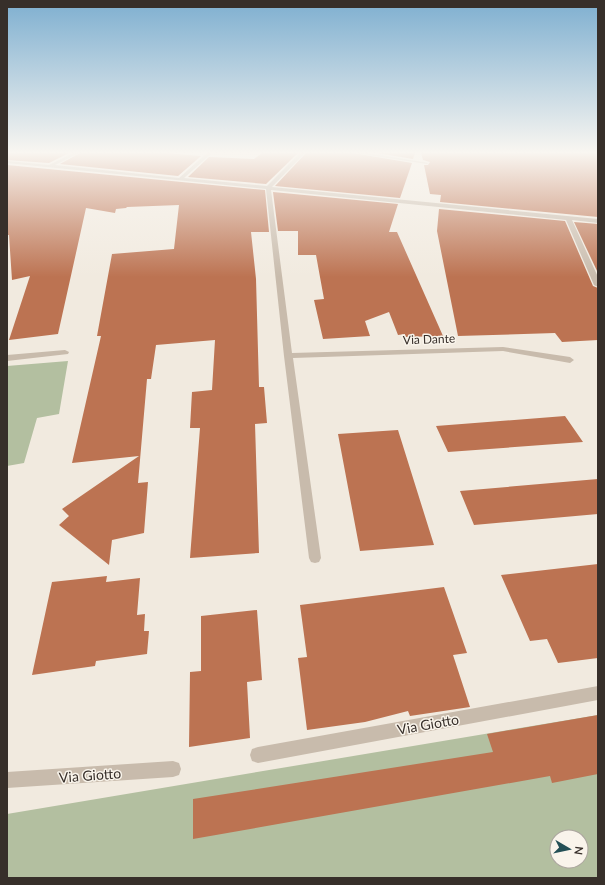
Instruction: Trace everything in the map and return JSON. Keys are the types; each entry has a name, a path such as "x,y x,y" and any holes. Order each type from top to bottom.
{"street":[{"path":"269,194 288,356 315,558"},
{"path":"331,194 598,221"},
{"path":"568,218 598,285"},
{"name":"Via Dante","path":"288,356 503,349 570,360"},
{"path":"7,358 65,352"},
{"name":"Via Giotto","path":"258,755 598,693"},
{"name":"Via Giotto","path":"7,780 173,769"}],"green space":[{"path":"68,361 59,414 37,418 24,463 7,466 7,366"},
{"path":"598,715 598,878 7,878 7,814"}],"building":[{"path":"7,194 265,194 269,232 251,232 256,279 259,387 264,387 267,423 255,424 259,553 190,558 200,428 190,428 192,392 212,390 215,340 156,345 151,379 147,379 138,483 148,482 144,533 112,540 109,565 59,525 69,516 62,509 139,456 72,463 101,336 97,336 112,254 174,249 179,205 127,207 116,209 115,213 86,208 58,334 9,340 30,276 12,280 9,235 7,235"},
{"path":"273,194 297,194 398,204 389,232 397,232 443,336 405,337 405,334 398,335 389,312 365,321 370,336 323,339 314,300 324,299 316,255 298,255 298,231 278,231"},
{"path":"361,194 401,194 400,198"},
{"path":"433,194 598,194 598,217 440,202 441,195"},
{"path":"439,209 565,221 593,286 598,288 598,340 562,342 555,333 458,336 437,231"},
{"path":"574,222 598,224 598,273"},
{"path":"565,416 583,442 448,452 436,426"},
{"path":"398,430 434,545 360,551 338,434"},
{"path":"598,479 598,514 474,525 460,491"},
{"path":"598,564 598,658 558,663 547,639 530,641 501,575"},
{"path":"107,576 106,582 140,578 137,615 145,614 144,631 149,631 147,654 96,661 95,666 32,675 52,582"},
{"path":"444,587 467,653 453,655 470,707 410,716 408,711 365,722 307,730 298,658 307,657 300,605"},
{"path":"257,610 262,680 247,682 250,738 189,747 190,672 201,671 201,616"},
{"path":"598,715 598,774 552,783 550,776 193,839 193,799 493,752 487,734"}]}
